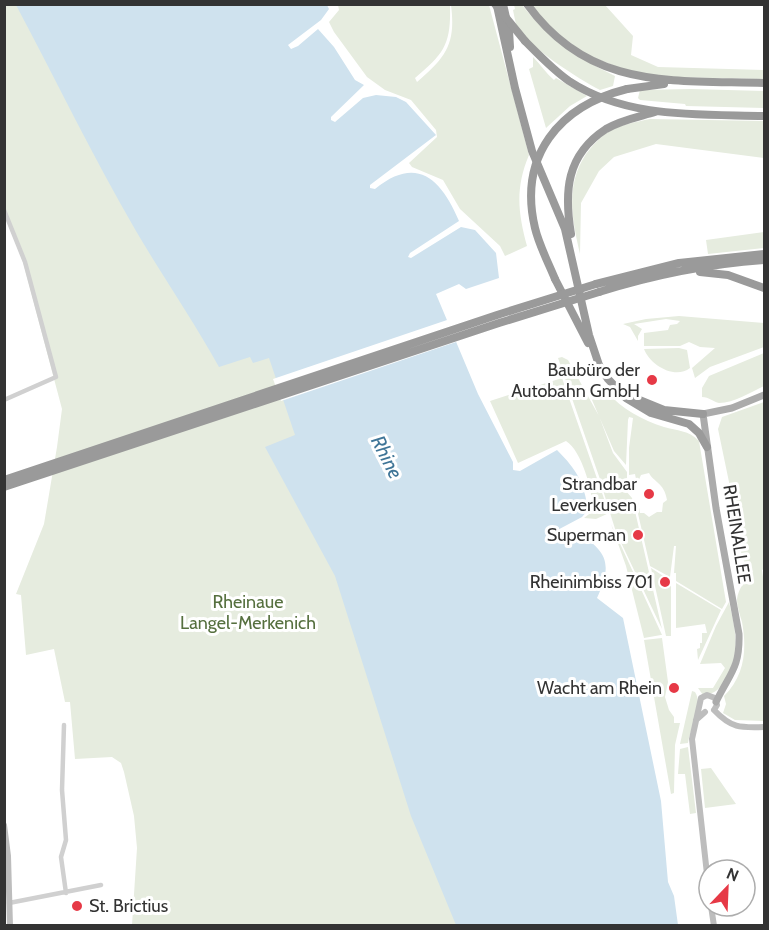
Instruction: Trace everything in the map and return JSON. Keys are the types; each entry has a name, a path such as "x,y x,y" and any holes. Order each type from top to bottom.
{"highway":[{"path":"496,4 525,41 554,70 586,90 620,104 656,112 765,116"},
{"path":"496,4 532,151 565,229 589,335 599,364"},
{"path":"503,4 514,73 533,145 564,213 593,336 602,363 622,388 645,404 670,411 704,414"},
{"path":"527,4 537,18 569,48 609,69 639,77 727,82"},
{"path":"707,447 703,438 693,427 684,422 651,413 626,398 608,379 555,279 535,229 531,190 533,171 549,136 570,114 597,98 648,84 765,82"},
{"path":"572,240 567,189 578,160 590,144 606,129 656,112"},
{"path":"4,480 497,315 679,263 765,254"},
{"path":"4,487 598,288 719,264 765,260"},
{"path":"666,273 718,272 765,288"},
{"path":"665,416 689,418 704,414"}],"main road":[{"path":"704,414 732,408 765,395"},
{"name":"RHEINALLEE","path":"704,414 707,447 739,634 736,666 714,699 707,695 701,698 699,703 702,710 692,731 705,858"},
{"path":"714,699 714,710 724,721 735,726 765,727"},
{"path":"702,710 710,712 714,710"},
{"path":"4,825 8,856 10,926"}],"street":[{"path":"4,210 25,262 56,377 4,400"},
{"path":"64,725 62,790 66,840 61,857 66,893"},
{"path":"8,907 101,885"}],"green space":[{"name":"Rheinaue Langel-Merkenich","path":"5,5 148,5 556,925 132,925 137,848 134,816 121,763 112,757 75,759 70,702 65,702 54,649 26,655 21,595 16,594 44,524 62,409 23,262 5,211"},
{"path":"338,5 450,5 449,29 444,47 433,62 415,78 417,82 435,65 447,49 452,30 451,5 489,5 529,155 522,178 519,200 527,246 505,256 500,246 460,209 443,180 412,167 409,163 437,137 436,130 411,100 385,90 367,77 329,22 339,10"},
{"path":"514,5 522,5 553,38 564,46 615,76 613,86 600,90 541,52 516,24"},
{"path":"530,5 605,5 633,36 631,55 658,67 764,70 764,79 666,77 630,72 585,54 547,25"},
{"path":"533,57 554,80 556,78 587,96 570,106 546,128 529,69 533,67"},
{"path":"640,90 764,91 764,108 686,106 685,104 638,98"},
{"path":"650,119 764,121 764,158 656,144 614,157 599,171 581,203 580,254 572,203 579,166 591,148 607,133 625,125"},
{"path":"764,232 764,248 708,254 706,240"},
{"path":"679,316 764,323 764,347 710,367 695,378 692,368 715,348 700,347 689,342 680,346 644,346 644,333 668,330 670,325 680,321 666,319 634,324 642,329 638,341 630,327 623,324"},
{"path":"679,348 687,350 690,368 677,372 657,365 644,349"},
{"path":"764,353 764,386 725,403 702,397 702,388 709,376"},
{"path":"558,358 568,360 599,416 613,453 627,472 627,479 602,485"},
{"path":"562,378 609,513 596,519 584,518 593,511 591,493 582,463 572,446 566,441 518,463 490,401"},
{"path":"607,392 619,404 640,417 687,433 699,441 726,602 722,609 676,581 676,573 674,573 676,546 674,546 670,577 650,566 636,505 638,502 640,513 649,517 662,512 663,503 667,500 666,494 649,473 641,475 637,484 635,474 629,475 629,448 633,418 629,417 628,420 626,465 614,451 592,400"},
{"path":"764,402 764,569 762,570 764,584 764,721 735,720 723,713 726,704 724,696 736,679 743,661 744,632 737,599 745,581 753,571 748,569 742,557 718,429 722,417"},
{"path":"628,481 629,489 626,491 632,498 662,629 616,532 602,487"},
{"path":"611,524 662,635 644,638 626,566"},
{"path":"651,568 671,581 671,636 666,636"},
{"path":"676,583 721,610 698,660 697,649 702,643 702,633 707,633 705,624 676,628"},
{"path":"729,602 736,642 733,661 721,686 716,691 703,695 698,688 713,688 725,668 721,663 700,664"},
{"path":"662,638 668,682 665,697 674,717 674,723 680,723 675,745 674,793 671,794 644,640"},
{"path":"692,691 695,692 697,698 697,710 688,743 680,744"},
{"path":"688,747 696,813 690,814 685,774 678,774 680,749"},
{"path":"711,768 736,804 705,808 701,769"}],"water":[{"name":"Rhine","path":"16,5 327,5 329,9 321,20 288,45 291,49 298,46 318,29 334,47 355,80 364,85 331,117 331,120 335,122 363,98 376,95 396,97 406,102 436,135 370,185 370,188 375,189 403,174 415,173 426,176 436,183 452,206 459,221 410,253 408,257 411,258 461,227 475,230 496,253 499,278 466,289 459,284 436,294 478,394 513,462 513,470 520,471 557,450 575,470 582,484 588,510 582,517 550,534 547,541 553,542 574,530 593,544 604,558 605,575 597,598 623,618 661,801 668,882 674,896 678,925 456,925 411,816 335,576 265,447 295,435 269,358 253,363 250,357 219,367 120,203"}],"pier":[{"path":"450,319 459,341 281,401 273,379"}],"place":[{"name":"Baubüro der Autobahn GmbH","path":"652,380"},
{"name":"Strandbar Leverkusen","path":"649,494"},
{"name":"Superman","path":"638,535"},
{"name":"Rheinimbiss 701","path":"665,582"},
{"name":"Wacht am Rhein","path":"674,688"},
{"name":"St. Brictius","path":"77,906"}]}
